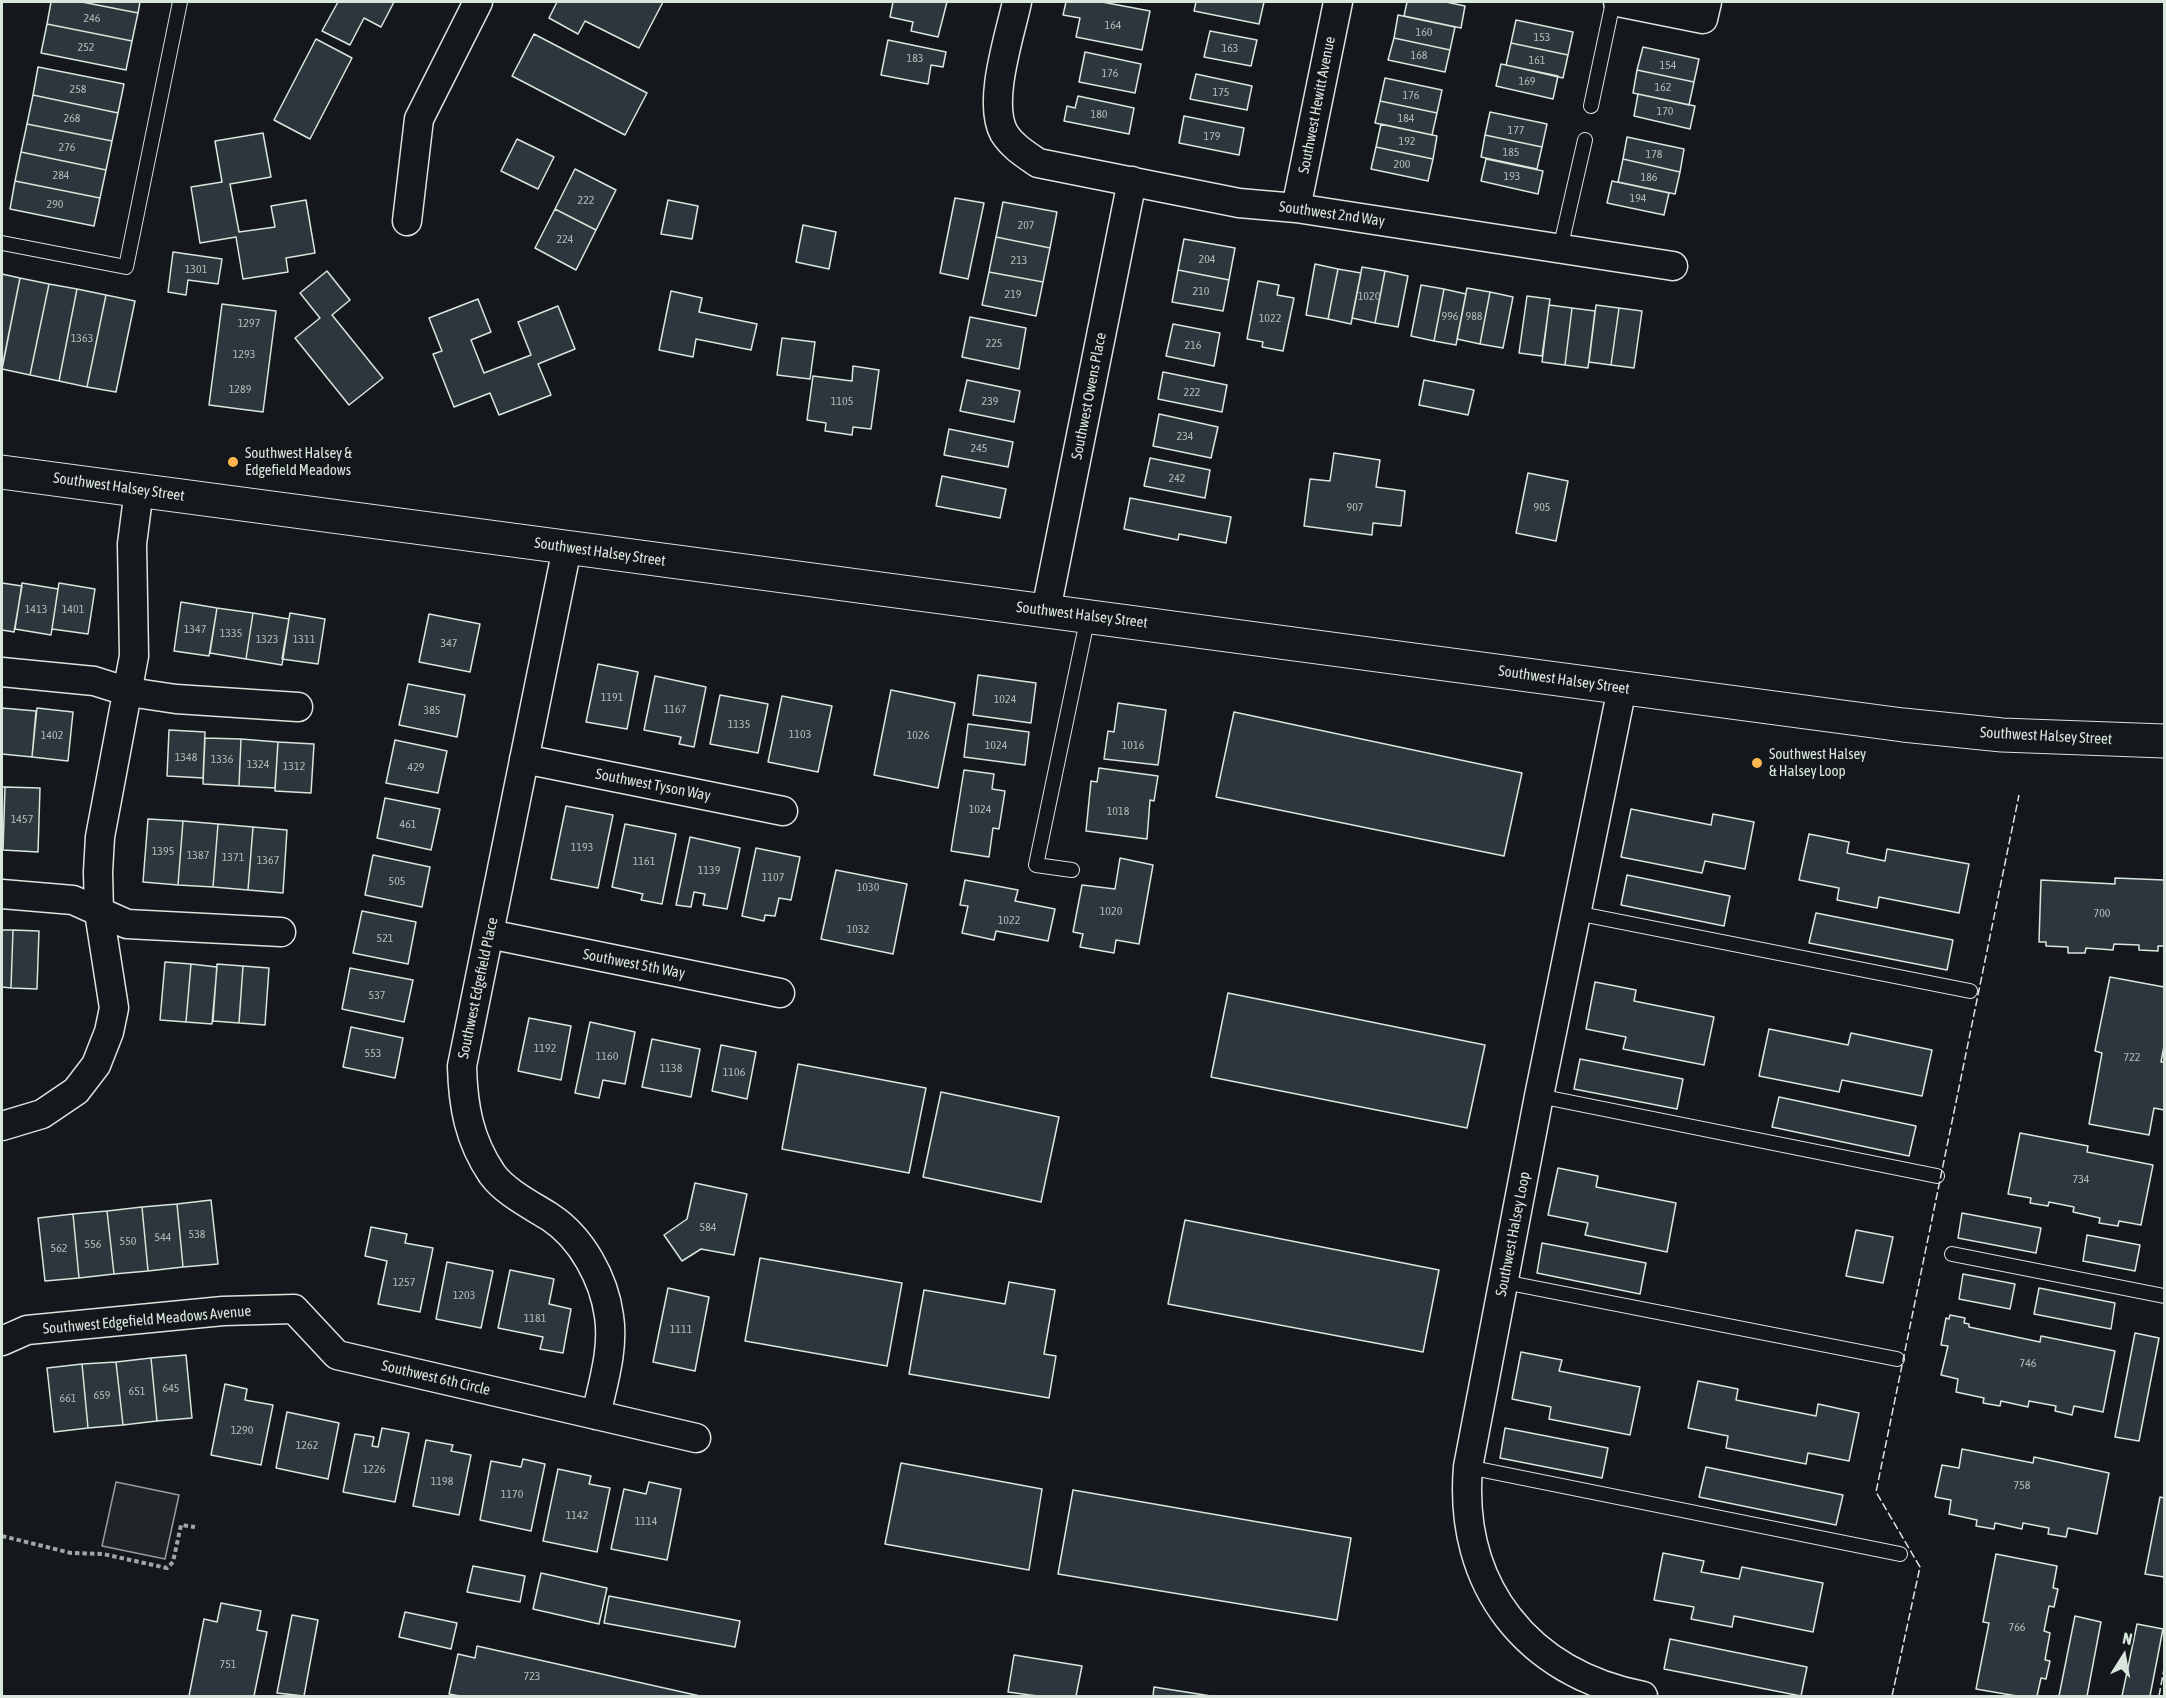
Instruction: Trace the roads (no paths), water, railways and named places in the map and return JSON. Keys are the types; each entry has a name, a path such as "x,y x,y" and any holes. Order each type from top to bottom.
{"street":[{"path":"407,220 420,119 478,2"},
{"name":"Southwest 2nd Way","path":"1017,2 998,98 999,119 1004,133 1017,149 1038,163 1239,203 1296,208 1673,266"},
{"name":"Southwest Hewitt Avenue","path":"1296,208 1338,2"},
{"path":"1615,2 1703,19 1707,2"},
{"name":"Southwest Owens Place","path":"1046,610 1132,181"},
{"name":"Southwest Halsey Street","path":"2,472 1622,688 1991,734 2164,741"},
{"path":"2,1126 42,1114 76,1091 96,1065 114,1008 99,912 100,837 134,656 132,544 139,490"},
{"name":"Southwest Edgefield Place","path":"567,548 462,1066 463,1105 473,1141 493,1176 553,1220 577,1242 601,1282 609,1317 609,1353 596,1415"},
{"path":"2,672 94,681 129,692 176,699 298,707"},
{"name":"Southwest Halsey Loop","path":"1622,688 1539,1096 1468,1467 1466,1495 1471,1532 1480,1569 1493,1595 1510,1620 1537,1650 1564,1669 1594,1684 1643,1696"},
{"name":"Southwest Tyson Way","path":"524,759 783,811"},
{"path":"2,894 73,900 127,924 281,932"},
{"name":"Southwest 5th Way","path":"489,934 780,993"},
{"name":"Southwest 6th Circle","path":"294,1309 337,1356 696,1438"},
{"name":"Southwest Edgefield Meadows Avenue","path":"2,1341 27,1330 223,1311 294,1309"}],"lane":[{"path":"2,243 126,267 180,2"},
{"path":"1592,106 1615,2"},
{"path":"1560,249 1585,140"},
{"path":"1072,870 1036,865 1088,616"},
{"path":"1576,913 1971,991"},
{"path":"1539,1096 1937,1176"},
{"path":"1952,1254 2164,1296"},
{"path":"1504,1282 1897,1359"},
{"path":"1468,1467 1900,1554"}],"place":[{"name":"Southwest Halsey & Edgefield Meadows","path":"233,462"},
{"name":"Southwest Halsey & Halsey Loop","path":"1757,763"}]}
